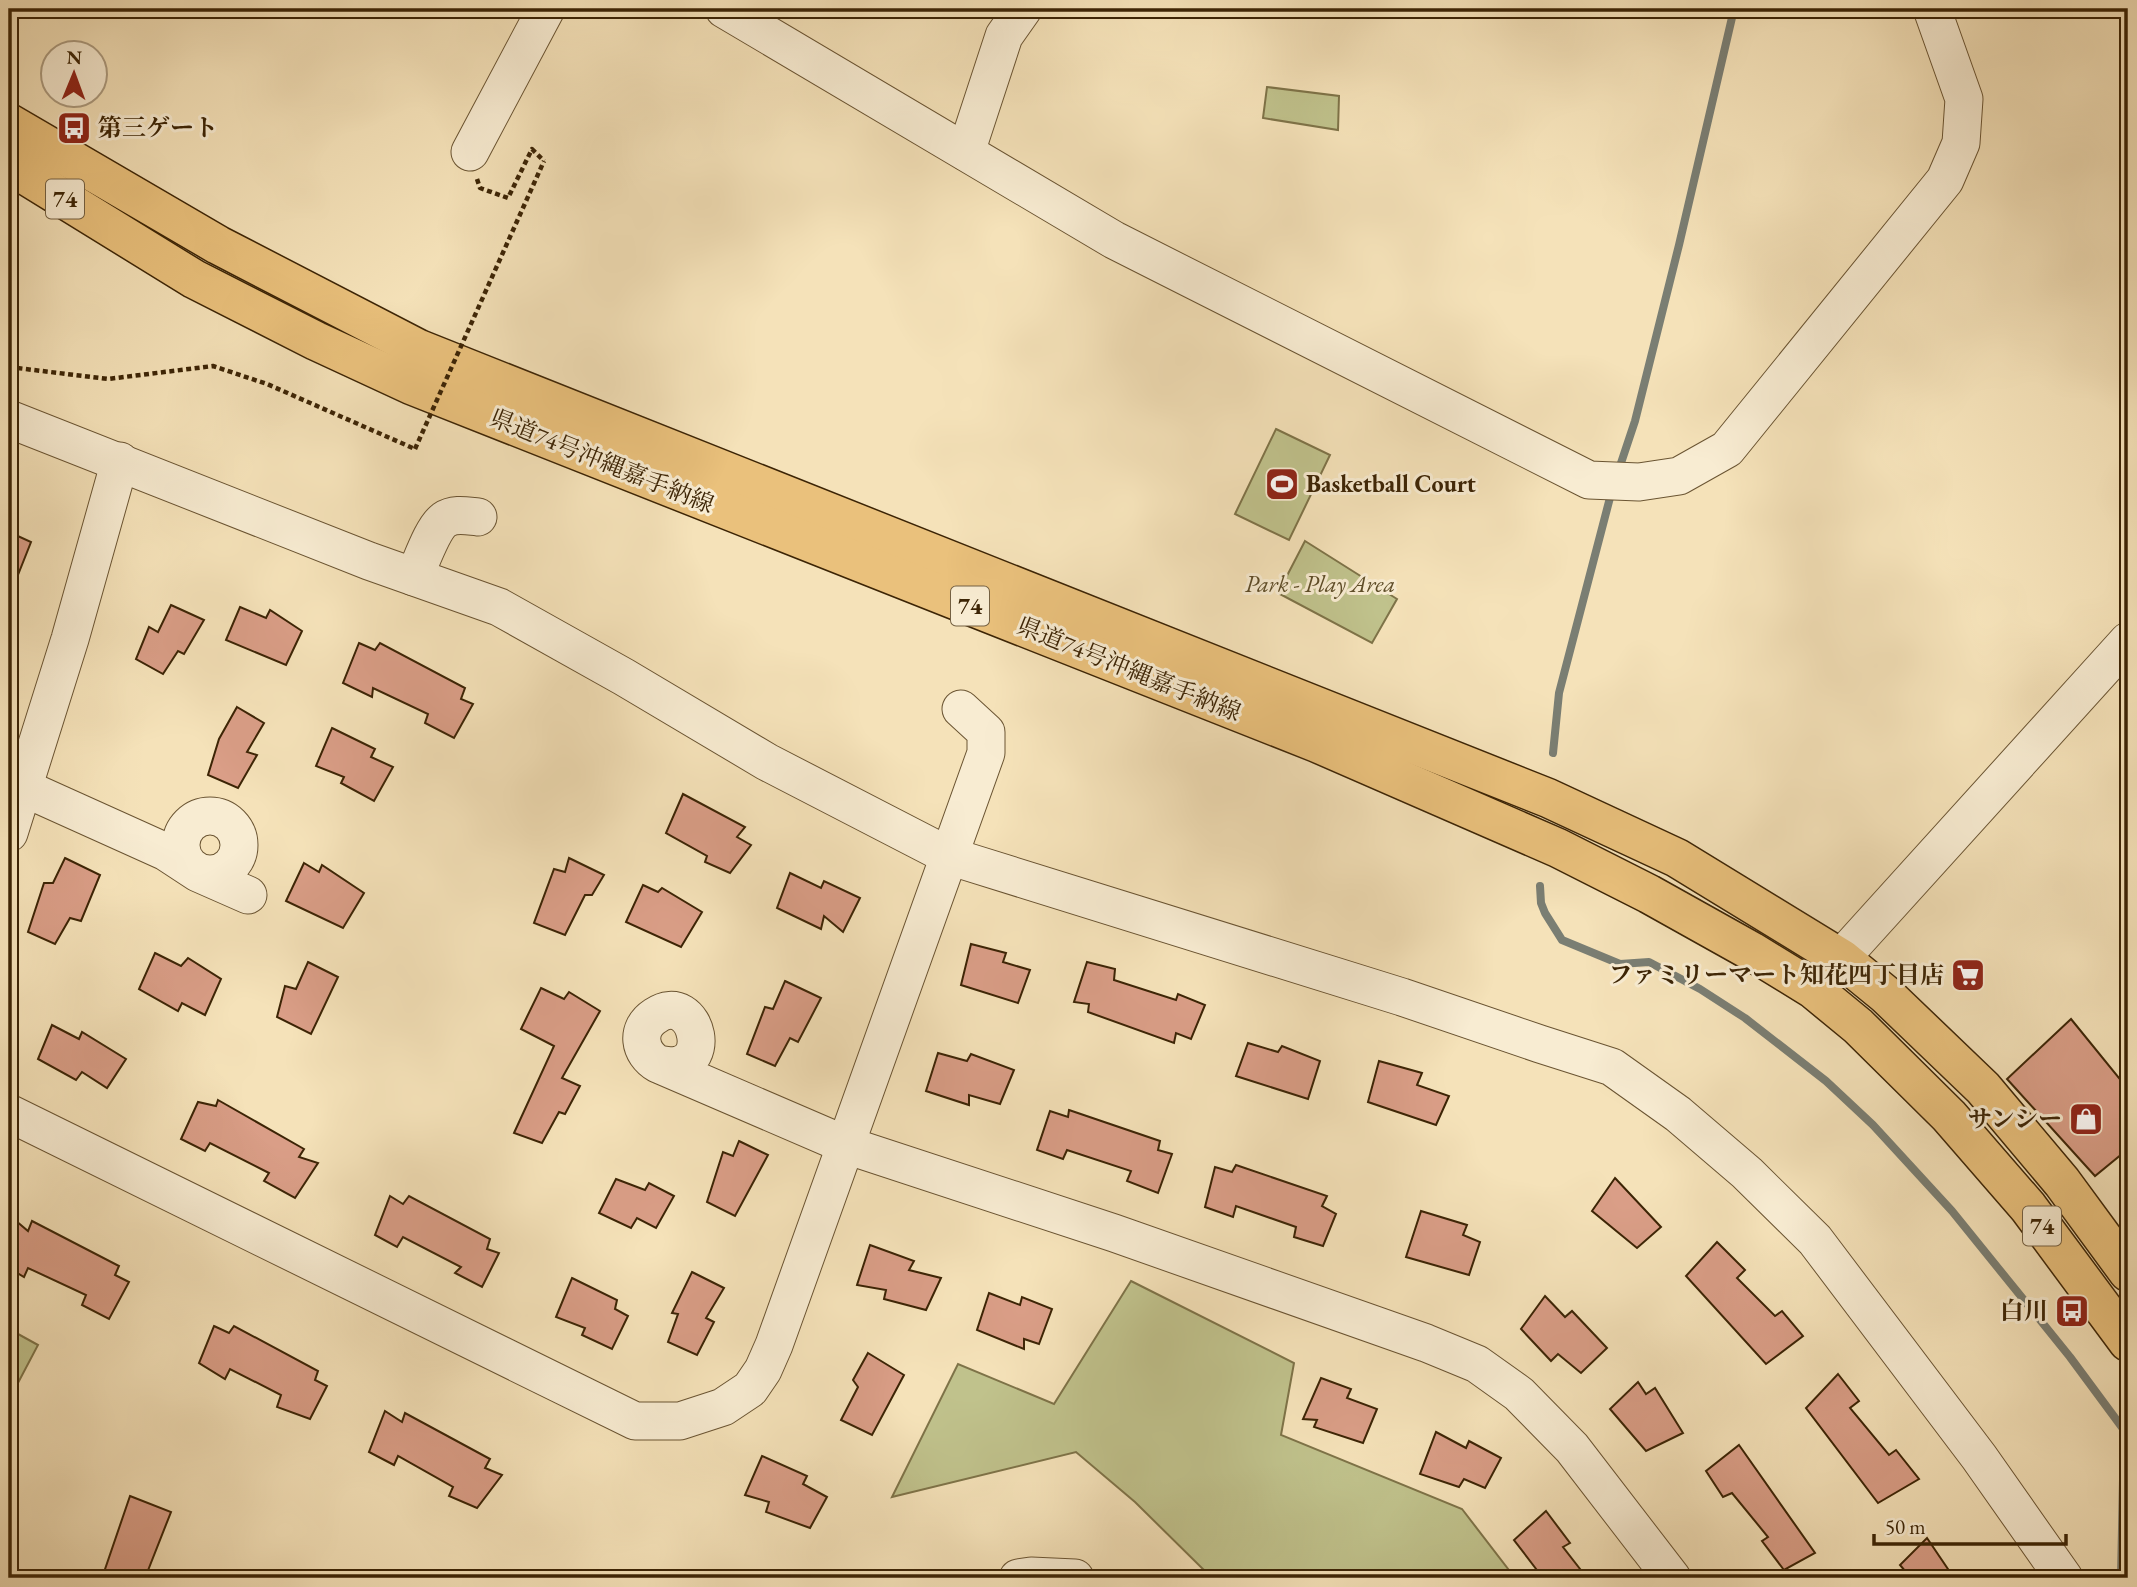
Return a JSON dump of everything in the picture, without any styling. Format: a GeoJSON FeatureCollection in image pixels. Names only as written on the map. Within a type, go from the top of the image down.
{"type":"FeatureCollection","features":[{"type":"Feature","properties":{"kind":"main road","name":"県道74号沖縄嘉手納線"},"geometry":{"type":"LineString","coordinates":[[9,123],[218,246],[419,349],[1548,798],[1677,858],[1842,959],[1886,995],[1983,1088],[2062,1182],[2128,1272]]}},
{"type":"Feature","properties":{"kind":"main road","name":"県道74号沖縄嘉手納線"},"geometry":{"type":"LineString","coordinates":[[9,165],[194,279],[316,341],[411,385],[1317,743],[1558,848],[1751,951],[1813,989],[1875,1040],[1958,1126],[2028,1207],[2128,1342]]}},
{"type":"Feature","properties":{"kind":"street"},"geometry":{"type":"LineString","coordinates":[[470,152],[546,9]]}},
{"type":"Feature","properties":{"kind":"street"},"geometry":{"type":"LineString","coordinates":[[724,9],[1114,240],[1589,480],[1639,482],[1679,476],[1727,449],[1945,180],[1961,144],[1964,99],[1932,9]]}},
{"type":"Feature","properties":{"kind":"street"},"geometry":{"type":"LineString","coordinates":[[966,152],[1004,36],[1023,9]]}},
{"type":"Feature","properties":{"kind":"street"},"geometry":{"type":"LineString","coordinates":[[9,419],[414,577],[499,607],[767,762],[949,856],[1402,996],[1540,1045],[1612,1067],[1678,1114],[1747,1173],[1815,1240],[1979,1457],[2064,1578]]}},
{"type":"Feature","properties":{"kind":"street"},"geometry":{"type":"LineString","coordinates":[[9,833],[70,639],[120,461]]}},
{"type":"Feature","properties":{"kind":"street"},"geometry":{"type":"LineString","coordinates":[[414,577],[444,520],[461,515],[478,517]]}},
{"type":"Feature","properties":{"kind":"street"},"geometry":{"type":"LineString","coordinates":[[1813,989],[2128,641]]}},
{"type":"Feature","properties":{"kind":"street"},"geometry":{"type":"LineString","coordinates":[[9,1113],[635,1421],[680,1421],[723,1407],[751,1389],[764,1370],[986,753],[986,732],[961,709]]}},
{"type":"Feature","properties":{"kind":"street"},"geometry":{"type":"LineString","coordinates":[[24,788],[166,852],[198,873],[248,895]]}},
{"type":"Feature","properties":{"kind":"street"},"geometry":{"type":"LineString","coordinates":[[658,1065],[846,1145],[1114,1233],[1426,1343],[1477,1364],[1519,1394],[1572,1447],[1672,1578]]}},
{"type":"Feature","properties":{"kind":"street"},"geometry":{"type":"LineString","coordinates":[[1018,1578],[1075,1578]]}},
{"type":"Feature","properties":{"kind":"path"},"geometry":{"type":"LineString","coordinates":[[9,367],[108,379],[213,366],[267,384],[415,449],[544,161],[532,149],[509,198],[480,188],[470,152]]}},
{"type":"Feature","properties":{"kind":"green space"},"geometry":{"type":"Polygon","coordinates":[[[1267,87],[1339,96],[1338,130],[1263,118],[1267,87]]]}},
{"type":"Feature","properties":{"kind":"green space","name":"Basketball Court"},"geometry":{"type":"Polygon","coordinates":[[[1276,429],[1330,455],[1289,540],[1235,514],[1276,429]]]}},
{"type":"Feature","properties":{"kind":"green space","name":"Park - Play Area"},"geometry":{"type":"Polygon","coordinates":[[[1305,541],[1397,599],[1372,643],[1278,593],[1305,541]]]}},
{"type":"Feature","properties":{"kind":"green space"},"geometry":{"type":"Polygon","coordinates":[[[1131,1281],[1294,1363],[1281,1435],[1462,1509],[1515,1578],[1212,1578],[1135,1502],[1076,1452],[892,1497],[958,1364],[1054,1404],[1131,1281]]]}},
{"type":"Feature","properties":{"kind":"green space"},"geometry":{"type":"Polygon","coordinates":[[[9,1329],[38,1345],[9,1400],[9,1329]]]}},
{"type":"Feature","properties":{"kind":"building"},"geometry":{"type":"Polygon","coordinates":[[[9,532],[31,542],[10,595],[9,595],[9,532]]]}},
{"type":"Feature","properties":{"kind":"building"},"geometry":{"type":"Polygon","coordinates":[[[171,605],[204,620],[184,654],[178,651],[163,674],[136,659],[149,627],[158,632],[171,605]]]}},
{"type":"Feature","properties":{"kind":"building"},"geometry":{"type":"Polygon","coordinates":[[[240,607],[266,618],[270,610],[302,631],[286,665],[226,640],[240,607]]]}},
{"type":"Feature","properties":{"kind":"building"},"geometry":{"type":"Polygon","coordinates":[[[359,643],[375,650],[380,643],[465,688],[461,699],[473,704],[454,738],[425,723],[428,714],[373,688],[372,697],[343,683],[359,643]]]}},
{"type":"Feature","properties":{"kind":"building"},"geometry":{"type":"Polygon","coordinates":[[[237,707],[264,723],[247,752],[257,755],[238,788],[208,775],[219,739],[237,707]]]}},
{"type":"Feature","properties":{"kind":"building"},"geometry":{"type":"Polygon","coordinates":[[[332,728],[375,749],[371,757],[393,767],[374,801],[341,783],[344,777],[316,766],[332,728]]]}},
{"type":"Feature","properties":{"kind":"building"},"geometry":{"type":"Polygon","coordinates":[[[683,794],[745,827],[737,837],[751,845],[730,873],[705,862],[707,856],[666,833],[683,794]]]}},
{"type":"Feature","properties":{"kind":"building"},"geometry":{"type":"Polygon","coordinates":[[[65,858],[100,875],[81,921],[70,918],[55,944],[28,932],[44,883],[53,883],[65,858]]]}},
{"type":"Feature","properties":{"kind":"building"},"geometry":{"type":"Polygon","coordinates":[[[569,858],[604,875],[592,895],[585,895],[565,935],[534,923],[554,869],[565,872],[569,858]]]}},
{"type":"Feature","properties":{"kind":"building"},"geometry":{"type":"Polygon","coordinates":[[[304,863],[319,872],[322,865],[364,893],[343,928],[286,901],[304,863]]]}},
{"type":"Feature","properties":{"kind":"building"},"geometry":{"type":"Polygon","coordinates":[[[790,873],[821,888],[824,881],[860,898],[843,932],[824,916],[821,929],[777,908],[790,873]]]}},
{"type":"Feature","properties":{"kind":"building"},"geometry":{"type":"Polygon","coordinates":[[[643,885],[658,892],[662,888],[702,912],[681,947],[626,922],[643,885]]]}},
{"type":"Feature","properties":{"kind":"building"},"geometry":{"type":"Polygon","coordinates":[[[971,944],[1006,953],[1003,962],[1030,970],[1018,1003],[961,985],[971,944]]]}},
{"type":"Feature","properties":{"kind":"building"},"geometry":{"type":"Polygon","coordinates":[[[155,953],[181,966],[188,958],[221,979],[205,1015],[182,1003],[178,1011],[139,989],[155,953]]]}},
{"type":"Feature","properties":{"kind":"building"},"geometry":{"type":"Polygon","coordinates":[[[308,962],[338,977],[311,1034],[277,1017],[285,986],[296,989],[308,962]]]}},
{"type":"Feature","properties":{"kind":"building"},"geometry":{"type":"Polygon","coordinates":[[[1087,962],[1115,969],[1114,980],[1176,1000],[1178,994],[1205,1005],[1191,1039],[1176,1033],[1174,1043],[1088,1012],[1089,1004],[1074,1002],[1087,962]]]}},
{"type":"Feature","properties":{"kind":"building"},"geometry":{"type":"Polygon","coordinates":[[[785,981],[821,998],[798,1042],[790,1038],[775,1066],[747,1054],[765,1007],[773,1009],[785,981]]]}},
{"type":"Feature","properties":{"kind":"building"},"geometry":{"type":"Polygon","coordinates":[[[541,988],[564,999],[569,992],[600,1011],[562,1078],[580,1086],[565,1114],[559,1112],[542,1143],[514,1133],[554,1046],[521,1029],[541,988]]]}},
{"type":"Feature","properties":{"kind":"building","name":"サンシー"},"geometry":{"type":"Polygon","coordinates":[[[2071,1019],[2128,1089],[2128,1149],[2095,1176],[2007,1079],[2071,1019]]]}},
{"type":"Feature","properties":{"kind":"building"},"geometry":{"type":"Polygon","coordinates":[[[52,1025],[79,1039],[82,1032],[126,1059],[107,1088],[82,1072],[76,1080],[38,1059],[52,1025]]]}},
{"type":"Feature","properties":{"kind":"building"},"geometry":{"type":"Polygon","coordinates":[[[1248,1043],[1278,1052],[1282,1046],[1320,1061],[1308,1099],[1236,1076],[1248,1043]]]}},
{"type":"Feature","properties":{"kind":"building"},"geometry":{"type":"Polygon","coordinates":[[[938,1053],[967,1061],[971,1054],[1014,1070],[1000,1104],[969,1095],[969,1105],[926,1091],[938,1053]]]}},
{"type":"Feature","properties":{"kind":"building"},"geometry":{"type":"Polygon","coordinates":[[[1379,1061],[1422,1073],[1417,1085],[1449,1096],[1436,1125],[1368,1102],[1379,1061]]]}},
{"type":"Feature","properties":{"kind":"building"},"geometry":{"type":"Polygon","coordinates":[[[218,1100],[304,1149],[299,1157],[318,1163],[295,1198],[264,1181],[269,1173],[210,1143],[205,1151],[181,1139],[198,1102],[216,1106],[218,1100]]]}},
{"type":"Feature","properties":{"kind":"building"},"geometry":{"type":"Polygon","coordinates":[[[1069,1110],[1160,1141],[1158,1150],[1172,1154],[1158,1193],[1127,1181],[1131,1171],[1067,1150],[1063,1159],[1037,1150],[1050,1111],[1068,1117],[1069,1110]]]}},
{"type":"Feature","properties":{"kind":"building"},"geometry":{"type":"Polygon","coordinates":[[[739,1141],[768,1155],[735,1216],[707,1202],[723,1152],[733,1156],[739,1141]]]}},
{"type":"Feature","properties":{"kind":"building"},"geometry":{"type":"Polygon","coordinates":[[[1236,1165],[1327,1196],[1322,1206],[1336,1214],[1323,1246],[1294,1237],[1296,1227],[1236,1206],[1233,1217],[1205,1207],[1215,1167],[1232,1172],[1236,1165]]]}},
{"type":"Feature","properties":{"kind":"building"},"geometry":{"type":"Polygon","coordinates":[[[1615,1178],[1661,1227],[1637,1248],[1592,1211],[1615,1178]]]}},
{"type":"Feature","properties":{"kind":"building"},"geometry":{"type":"Polygon","coordinates":[[[616,1179],[645,1190],[649,1183],[674,1196],[656,1228],[637,1218],[631,1228],[599,1213],[616,1179]]]}},
{"type":"Feature","properties":{"kind":"building"},"geometry":{"type":"Polygon","coordinates":[[[390,1196],[403,1204],[409,1196],[490,1239],[487,1249],[499,1253],[482,1287],[455,1273],[461,1267],[403,1237],[397,1247],[375,1235],[390,1196]]]}},
{"type":"Feature","properties":{"kind":"building"},"geometry":{"type":"Polygon","coordinates":[[[1421,1211],[1467,1225],[1463,1235],[1480,1242],[1469,1275],[1406,1257],[1421,1211]]]}},
{"type":"Feature","properties":{"kind":"building"},"geometry":{"type":"Polygon","coordinates":[[[9,1215],[28,1231],[32,1221],[119,1266],[115,1275],[129,1282],[109,1319],[82,1305],[86,1295],[28,1268],[24,1277],[9,1268],[9,1215]]]}},
{"type":"Feature","properties":{"kind":"building"},"geometry":{"type":"Polygon","coordinates":[[[1717,1242],[1745,1270],[1737,1278],[1775,1316],[1782,1311],[1803,1336],[1766,1364],[1686,1276],[1717,1242]]]}},
{"type":"Feature","properties":{"kind":"building"},"geometry":{"type":"Polygon","coordinates":[[[870,1245],[914,1261],[909,1270],[941,1278],[926,1310],[884,1299],[886,1290],[857,1285],[870,1245]]]}},
{"type":"Feature","properties":{"kind":"building"},"geometry":{"type":"Polygon","coordinates":[[[692,1272],[724,1288],[706,1318],[714,1322],[697,1355],[668,1342],[678,1314],[672,1313],[692,1272]]]}},
{"type":"Feature","properties":{"kind":"building"},"geometry":{"type":"Polygon","coordinates":[[[572,1278],[617,1300],[615,1309],[628,1316],[612,1349],[582,1335],[585,1328],[556,1317],[572,1278]]]}},
{"type":"Feature","properties":{"kind":"building"},"geometry":{"type":"Polygon","coordinates":[[[989,1293],[1020,1305],[1022,1297],[1052,1309],[1039,1344],[1024,1339],[1024,1349],[977,1330],[989,1293]]]}},
{"type":"Feature","properties":{"kind":"building"},"geometry":{"type":"Polygon","coordinates":[[[1545,1296],[1565,1317],[1572,1311],[1607,1348],[1581,1373],[1558,1354],[1551,1361],[1521,1329],[1545,1296]]]}},
{"type":"Feature","properties":{"kind":"building"},"geometry":{"type":"Polygon","coordinates":[[[214,1326],[229,1333],[234,1326],[318,1371],[315,1380],[327,1386],[310,1419],[277,1407],[281,1395],[230,1369],[225,1379],[199,1363],[214,1326]]]}},
{"type":"Feature","properties":{"kind":"building"},"geometry":{"type":"Polygon","coordinates":[[[868,1353],[904,1375],[872,1435],[841,1420],[858,1387],[853,1380],[868,1353]]]}},
{"type":"Feature","properties":{"kind":"building"},"geometry":{"type":"Polygon","coordinates":[[[1838,1374],[1859,1401],[1850,1408],[1889,1455],[1896,1450],[1919,1479],[1878,1503],[1806,1408],[1838,1374]]]}},
{"type":"Feature","properties":{"kind":"building"},"geometry":{"type":"Polygon","coordinates":[[[1321,1378],[1351,1389],[1347,1398],[1377,1409],[1363,1443],[1314,1427],[1317,1420],[1303,1419],[1321,1378]]]}},
{"type":"Feature","properties":{"kind":"building"},"geometry":{"type":"Polygon","coordinates":[[[1638,1382],[1646,1394],[1655,1388],[1683,1433],[1646,1451],[1610,1409],[1638,1382]]]}},
{"type":"Feature","properties":{"kind":"building"},"geometry":{"type":"Polygon","coordinates":[[[385,1411],[402,1422],[405,1413],[490,1459],[485,1468],[502,1475],[477,1508],[449,1496],[453,1487],[398,1456],[394,1465],[369,1452],[385,1411]]]}},
{"type":"Feature","properties":{"kind":"building"},"geometry":{"type":"Polygon","coordinates":[[[1436,1432],[1466,1448],[1469,1441],[1501,1458],[1485,1488],[1464,1479],[1459,1487],[1420,1474],[1436,1432]]]}},
{"type":"Feature","properties":{"kind":"building"},"geometry":{"type":"Polygon","coordinates":[[[1739,1445],[1815,1553],[1784,1570],[1762,1541],[1768,1537],[1732,1493],[1723,1497],[1706,1471],[1739,1445]]]}},
{"type":"Feature","properties":{"kind":"building"},"geometry":{"type":"Polygon","coordinates":[[[762,1456],[807,1476],[803,1484],[827,1497],[810,1528],[766,1512],[769,1502],[745,1495],[762,1456]]]}},
{"type":"Feature","properties":{"kind":"building"},"geometry":{"type":"Polygon","coordinates":[[[130,1496],[171,1512],[145,1578],[102,1578],[130,1496]]]}},
{"type":"Feature","properties":{"kind":"building"},"geometry":{"type":"Polygon","coordinates":[[[1546,1511],[1570,1543],[1563,1547],[1587,1578],[1543,1578],[1514,1540],[1546,1511]]]}},
{"type":"Feature","properties":{"kind":"building"},"geometry":{"type":"Polygon","coordinates":[[[1927,1538],[1954,1578],[1911,1578],[1900,1565],[1927,1538]]]}},
{"type":"Feature","properties":{"kind":"waterway"},"geometry":{"type":"LineString","coordinates":[[1618,472],[1635,421],[1734,9]]}},
{"type":"Feature","properties":{"kind":"waterway"},"geometry":{"type":"LineString","coordinates":[[1553,753],[1559,693],[1612,490]]}},
{"type":"Feature","properties":{"kind":"waterway"},"geometry":{"type":"LineString","coordinates":[[1540,886],[1541,903],[1545,913],[1562,940],[1620,964],[1649,962],[1700,989],[1745,1018],[1826,1081],[1873,1125],[1952,1211],[2070,1357],[2124,1430],[2121,1578]]}},
{"type":"Feature","properties":{"kind":"place","name":"第三ゲート"},"geometry":{"type":"Point","coordinates":[74,128]}},
{"type":"Feature","properties":{"kind":"place","name":"Basketball Court"},"geometry":{"type":"Point","coordinates":[1282,484]}},
{"type":"Feature","properties":{"kind":"place","name":"ファミリーマート知花四丁目店"},"geometry":{"type":"Point","coordinates":[1968,975]}},
{"type":"Feature","properties":{"kind":"place","name":"サンシー"},"geometry":{"type":"Point","coordinates":[2086,1119]}},
{"type":"Feature","properties":{"kind":"place","name":"白川"},"geometry":{"type":"Point","coordinates":[2072,1311]}}]}
